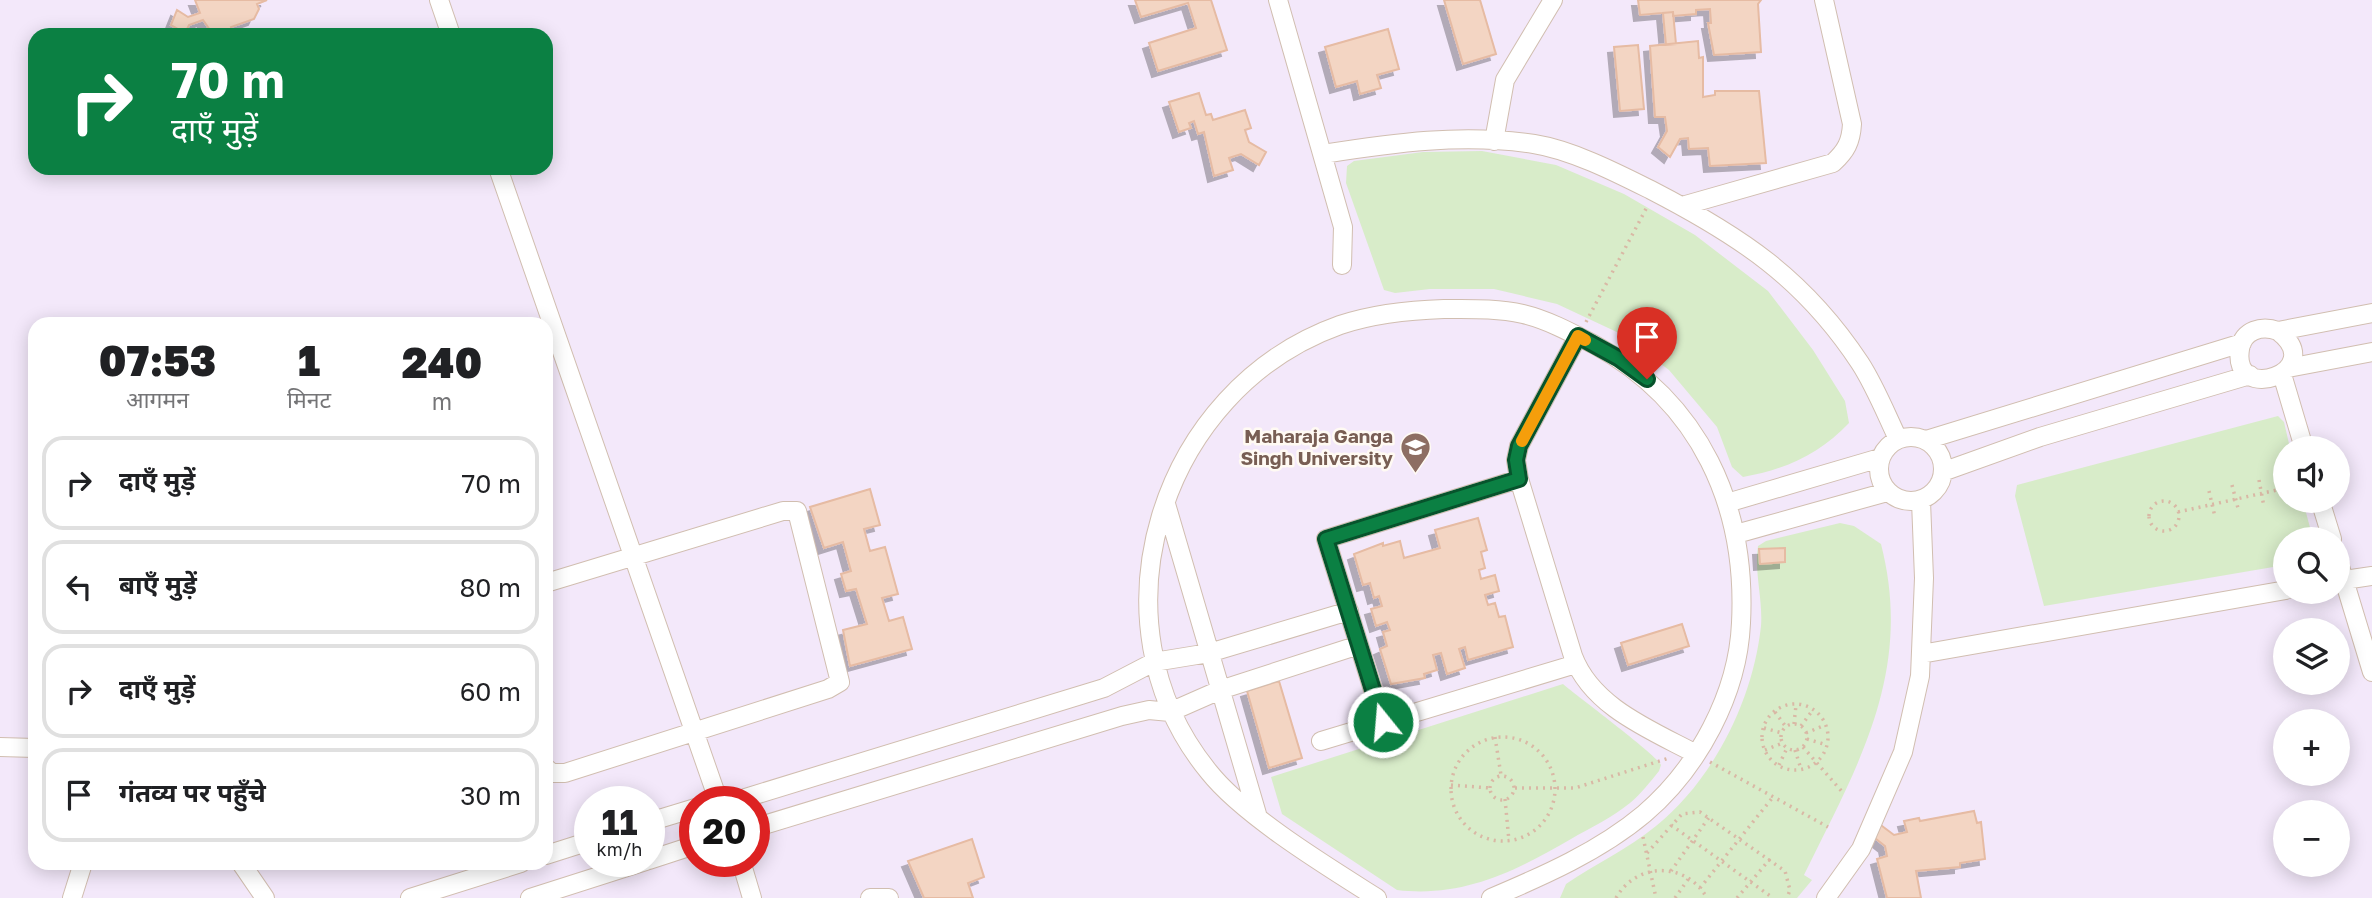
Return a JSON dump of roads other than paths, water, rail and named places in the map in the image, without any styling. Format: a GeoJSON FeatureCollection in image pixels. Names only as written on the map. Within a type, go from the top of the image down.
{"type":"FeatureCollection","features":[{"type":"Feature","properties":{"kind":"lane"},"geometry":{"type":"LineString","coordinates":[[439,0],[449,28]]}},
{"type":"Feature","properties":{"kind":"lane"},"geometry":{"type":"LineString","coordinates":[[1278,0],[1343,227],[1342,265]]}},
{"type":"Feature","properties":{"kind":"lane"},"geometry":{"type":"LineString","coordinates":[[1494,141],[1505,80],[1553,0]]}},
{"type":"Feature","properties":{"kind":"lane"},"geometry":{"type":"LineString","coordinates":[[1682,206],[1833,163],[1844,153],[1851,140],[1852,124],[1824,0]]}},
{"type":"Feature","properties":{"kind":"lane"},"geometry":{"type":"LineString","coordinates":[[1323,154],[1399,142],[1494,141],[1535,144],[1611,170],[1717,224],[1769,260],[1816,304],[1861,365],[1898,439]]}},
{"type":"Feature","properties":{"kind":"lane"},"geometry":{"type":"LineString","coordinates":[[500,175],[550,317]]}},
{"type":"Feature","properties":{"kind":"lane"},"geometry":{"type":"LineString","coordinates":[[1377,898],[1256,814],[1210,775],[1170,712],[1149,641],[1147,583],[1166,504],[1192,443],[1231,393],[1305,342],[1337,326],[1395,313],[1474,309],[1526,315],[1578,336],[1618,358],[1647,379],[1674,406],[1697,438],[1727,503],[1736,534],[1743,590],[1741,634],[1732,678],[1719,712],[1670,788],[1639,817],[1541,877],[1491,898]]}},
{"type":"Feature","properties":{"kind":"lane"},"geometry":{"type":"LineString","coordinates":[[2278,331],[2372,313]]}},
{"type":"Feature","properties":{"kind":"lane"},"geometry":{"type":"LineString","coordinates":[[553,326],[694,730],[709,786]]}},
{"type":"Feature","properties":{"kind":"lane"},"geometry":{"type":"LineString","coordinates":[[1926,440],[2242,343],[2254,330],[2270,328],[2278,331],[2290,344],[2292,352],[2285,371],[2301,436]]}},
{"type":"Feature","properties":{"kind":"lane"},"geometry":{"type":"LineString","coordinates":[[1578,336],[1519,446],[1516,460],[1519,479],[1576,664],[1584,682],[1602,698],[1693,752]]}},
{"type":"Feature","properties":{"kind":"lane"},"geometry":{"type":"LineString","coordinates":[[2242,343],[2240,361],[2250,375]]}},
{"type":"Feature","properties":{"kind":"lane"},"geometry":{"type":"LineString","coordinates":[[1945,471],[2039,437],[2250,375],[2266,380],[2285,371],[2372,352]]}},
{"type":"Feature","properties":{"kind":"lane"},"geometry":{"type":"LineString","coordinates":[[1913,436],[1926,440],[1936,448],[1945,471],[1938,488],[1922,501],[1901,501],[1887,492],[1880,479],[1880,458],[1887,447],[1898,439],[1913,436]]}},
{"type":"Feature","properties":{"kind":"lane"},"geometry":{"type":"LineString","coordinates":[[1727,503],[1880,458]]}},
{"type":"Feature","properties":{"kind":"lane"},"geometry":{"type":"LineString","coordinates":[[1383,722],[1326,539],[1519,479]]}},
{"type":"Feature","properties":{"kind":"lane"},"geometry":{"type":"LineString","coordinates":[[1736,534],[1887,492]]}},
{"type":"Feature","properties":{"kind":"lane"},"geometry":{"type":"LineString","coordinates":[[1826,898],[1861,849],[1903,752],[1920,676],[1924,578],[1922,501]]}},
{"type":"Feature","properties":{"kind":"lane"},"geometry":{"type":"LineString","coordinates":[[1166,504],[1256,814]]}},
{"type":"Feature","properties":{"kind":"lane"},"geometry":{"type":"LineString","coordinates":[[553,581],[783,512],[797,511],[840,682],[828,690],[694,730],[565,773],[553,773]]}},
{"type":"Feature","properties":{"kind":"lane"},"geometry":{"type":"LineString","coordinates":[[2350,580],[2372,576]]}},
{"type":"Feature","properties":{"kind":"lane"},"geometry":{"type":"LineString","coordinates":[[1921,654],[2273,592]]}},
{"type":"Feature","properties":{"kind":"lane"},"geometry":{"type":"LineString","coordinates":[[2349,604],[2372,672]]}},
{"type":"Feature","properties":{"kind":"lane"},"geometry":{"type":"LineString","coordinates":[[770,792],[1104,688],[1154,662],[1209,653],[1349,611]]}},
{"type":"Feature","properties":{"kind":"lane"},"geometry":{"type":"LineString","coordinates":[[770,823],[1122,716],[1149,710],[1170,712],[1220,690],[1359,645]]}},
{"type":"Feature","properties":{"kind":"lane"},"geometry":{"type":"LineString","coordinates":[[1321,741],[1576,664]]}},
{"type":"Feature","properties":{"kind":"lane"},"geometry":{"type":"LineString","coordinates":[[0,747],[28,748]]}},
{"type":"Feature","properties":{"kind":"lane"},"geometry":{"type":"LineString","coordinates":[[553,853],[574,846]]}},
{"type":"Feature","properties":{"kind":"lane"},"geometry":{"type":"LineString","coordinates":[[72,898],[81,870]]}},
{"type":"Feature","properties":{"kind":"lane"},"geometry":{"type":"LineString","coordinates":[[246,870],[264,898]]}},
{"type":"Feature","properties":{"kind":"lane"},"geometry":{"type":"LineString","coordinates":[[410,898],[499,870]]}},
{"type":"Feature","properties":{"kind":"lane"},"geometry":{"type":"LineString","coordinates":[[530,898],[595,877]]}},
{"type":"Feature","properties":{"kind":"lane"},"geometry":{"type":"LineString","coordinates":[[746,877],[752,898]]}},
{"type":"Feature","properties":{"kind":"lane"},"geometry":{"type":"LineString","coordinates":[[870,898],[890,898]]}},
{"type":"Feature","properties":{"kind":"place","name":"Maharaja Ganga Singh University"},"geometry":{"type":"Point","coordinates":[1416,474]}}]}
